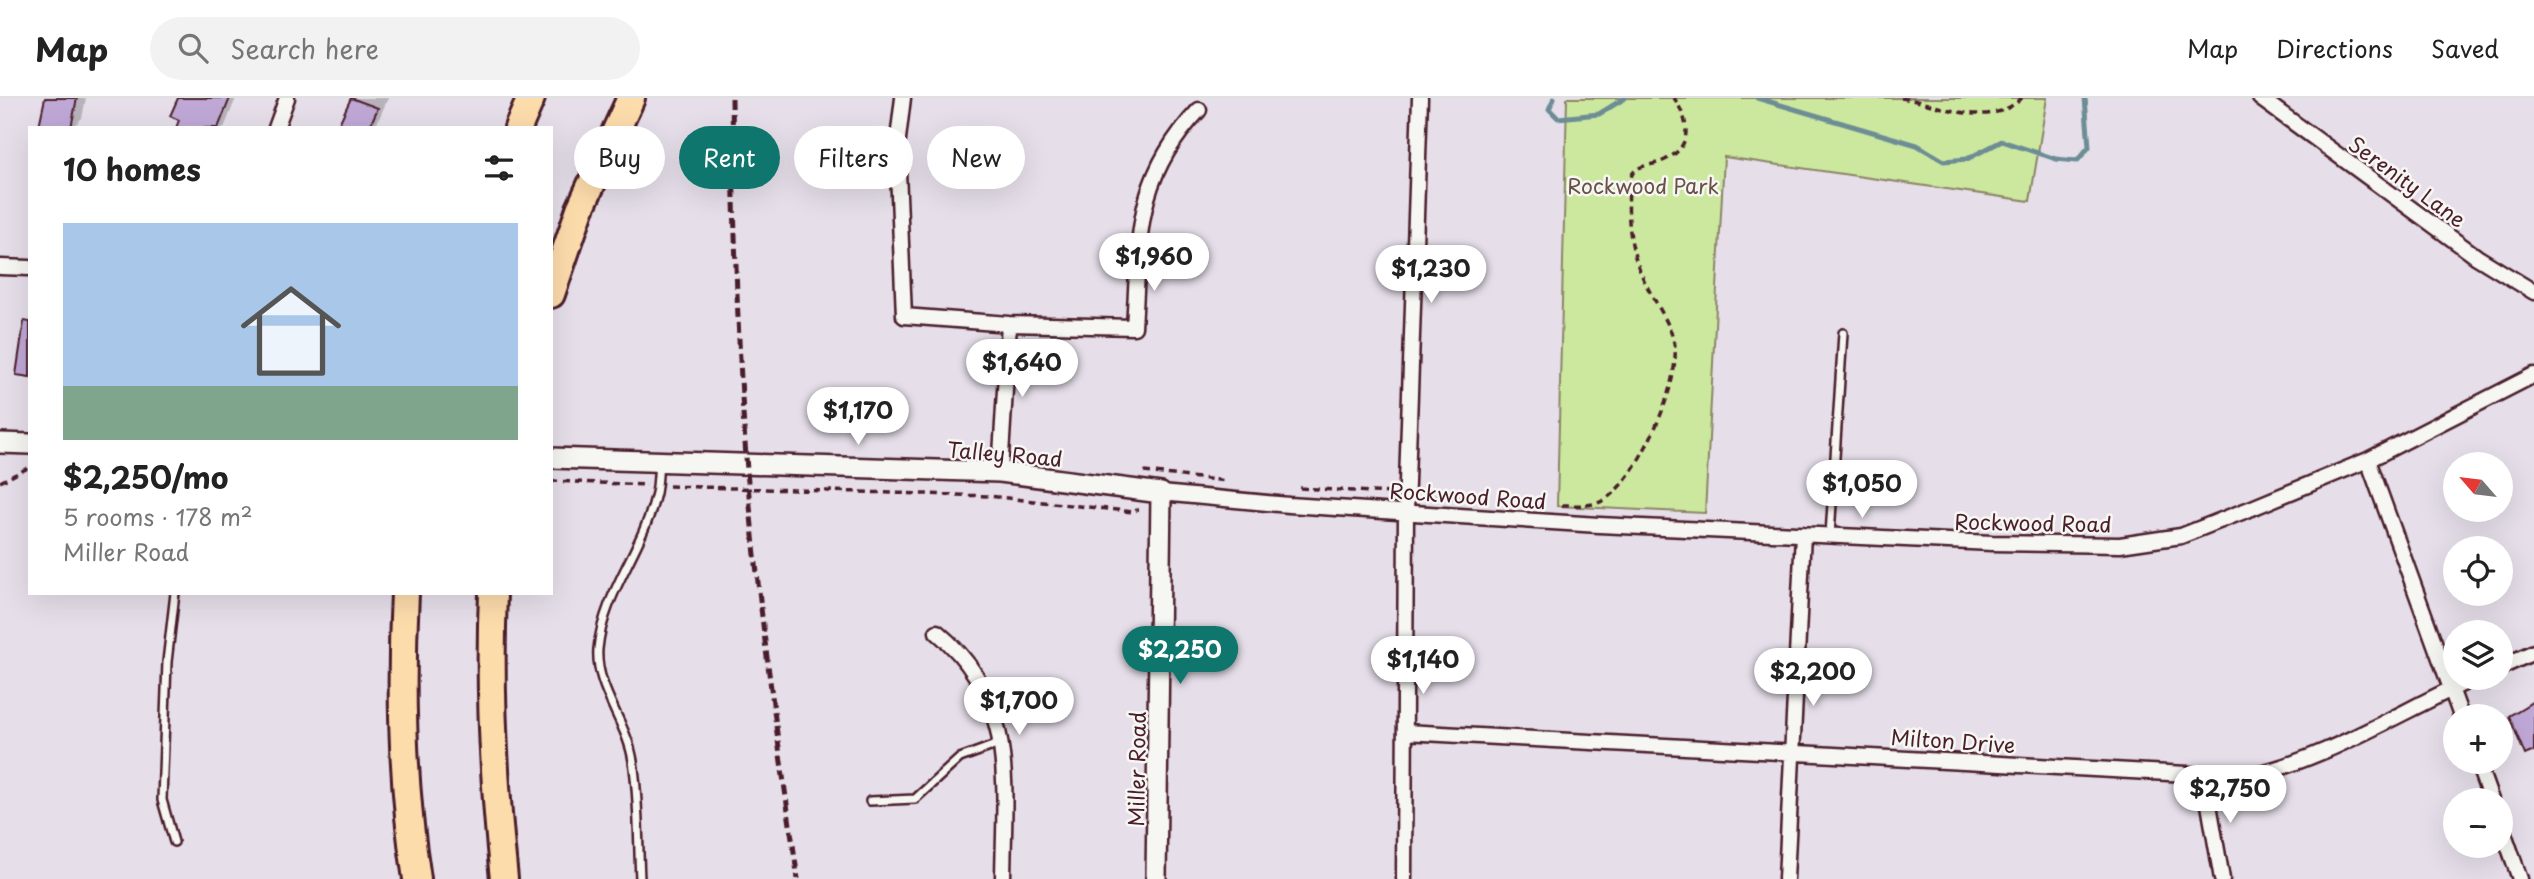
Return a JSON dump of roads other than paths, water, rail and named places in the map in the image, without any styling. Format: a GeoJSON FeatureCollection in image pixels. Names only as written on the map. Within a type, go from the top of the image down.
{"type":"FeatureCollection","features":[{"type":"Feature","properties":{"kind":"highway"},"geometry":{"type":"LineString","coordinates":[[519,126],[531,98]]}},
{"type":"Feature","properties":{"kind":"highway"},"geometry":{"type":"LineString","coordinates":[[553,287],[580,209],[631,98]]}},
{"type":"Feature","properties":{"kind":"highway"},"geometry":{"type":"LineString","coordinates":[[404,595],[400,688],[410,830],[417,879]]}},
{"type":"Feature","properties":{"kind":"highway"},"geometry":{"type":"LineString","coordinates":[[493,595],[491,700],[495,793],[505,879]]}},
{"type":"Feature","properties":{"kind":"street"},"geometry":{"type":"LineString","coordinates":[[277,126],[287,98]]}},
{"type":"Feature","properties":{"kind":"street"},"geometry":{"type":"LineString","coordinates":[[903,98],[897,147],[904,316],[1009,324],[1134,327],[1142,218],[1147,190],[1168,147],[1199,110]]}},
{"type":"Feature","properties":{"kind":"street"},"geometry":{"type":"LineString","coordinates":[[1404,879],[1406,512],[1420,98]]}},
{"type":"Feature","properties":{"kind":"street","name":"Serenity Lane"},"geometry":{"type":"LineString","coordinates":[[2260,98],[2477,257],[2534,292]]}},
{"type":"Feature","properties":{"kind":"street"},"geometry":{"type":"LineString","coordinates":[[0,267],[28,268]]}},
{"type":"Feature","properties":{"kind":"street"},"geometry":{"type":"LineString","coordinates":[[1000,472],[1009,324]]}},
{"type":"Feature","properties":{"kind":"street","name":"Rockwood Road"},"geometry":{"type":"LineString","coordinates":[[1161,493],[1406,512],[1829,536],[2094,546],[2181,536],[2368,460],[2534,375]]}},
{"type":"Feature","properties":{"kind":"street"},"geometry":{"type":"LineString","coordinates":[[0,443],[28,444]]}},
{"type":"Feature","properties":{"kind":"street","name":"Talley Road"},"geometry":{"type":"LineString","coordinates":[[553,458],[1000,472],[1161,493]]}},
{"type":"Feature","properties":{"kind":"street"},"geometry":{"type":"LineString","coordinates":[[2368,460],[2443,666]]}},
{"type":"Feature","properties":{"kind":"street","name":"Miller Road"},"geometry":{"type":"LineString","coordinates":[[1156,879],[1161,493]]}},
{"type":"Feature","properties":{"kind":"street"},"geometry":{"type":"LineString","coordinates":[[1786,879],[1803,534]]}},
{"type":"Feature","properties":{"kind":"street"},"geometry":{"type":"LineString","coordinates":[[937,632],[962,655],[984,685],[992,704],[1002,743],[1003,879]]}},
{"type":"Feature","properties":{"kind":"street"},"geometry":{"type":"LineString","coordinates":[[2513,662],[2534,652]]}},
{"type":"Feature","properties":{"kind":"street","name":"Milton Drive"},"geometry":{"type":"LineString","coordinates":[[1405,732],[2244,777],[2271,772],[2447,690]]}},
{"type":"Feature","properties":{"kind":"street"},"geometry":{"type":"LineString","coordinates":[[2204,776],[2222,879]]}},
{"type":"Feature","properties":{"kind":"street"},"geometry":{"type":"LineString","coordinates":[[2513,858],[2520,879]]}},
{"type":"Feature","properties":{"kind":"lane"},"geometry":{"type":"LineString","coordinates":[[1829,536],[1843,333]]}},
{"type":"Feature","properties":{"kind":"lane"},"geometry":{"type":"LineString","coordinates":[[640,879],[633,761],[626,732],[598,667],[598,648],[607,607],[650,514],[656,494],[659,461]]}},
{"type":"Feature","properties":{"kind":"lane"},"geometry":{"type":"LineString","coordinates":[[174,842],[162,800],[167,662],[175,595]]}},
{"type":"Feature","properties":{"kind":"lane"},"geometry":{"type":"LineString","coordinates":[[870,801],[915,799],[960,758],[1002,743]]}},
{"type":"Feature","properties":{"kind":"waterway"},"geometry":{"type":"LineString","coordinates":[[1554,98],[1549,109],[1558,118],[1599,114],[1625,98]]}},
{"type":"Feature","properties":{"kind":"waterway"},"geometry":{"type":"LineString","coordinates":[[1757,98],[1917,145],[1944,161],[1967,159],[2002,141],[2056,159],[2077,161],[2089,147],[2085,98]]}},
{"type":"Feature","properties":{"kind":"railway"},"geometry":{"type":"LineString","coordinates":[[732,98],[737,296],[749,495],[771,687],[798,879]]}},
{"type":"Feature","properties":{"kind":"park label","name":"Rockwood Park"},"geometry":{"type":"Point","coordinates":[1643,185]}}]}
